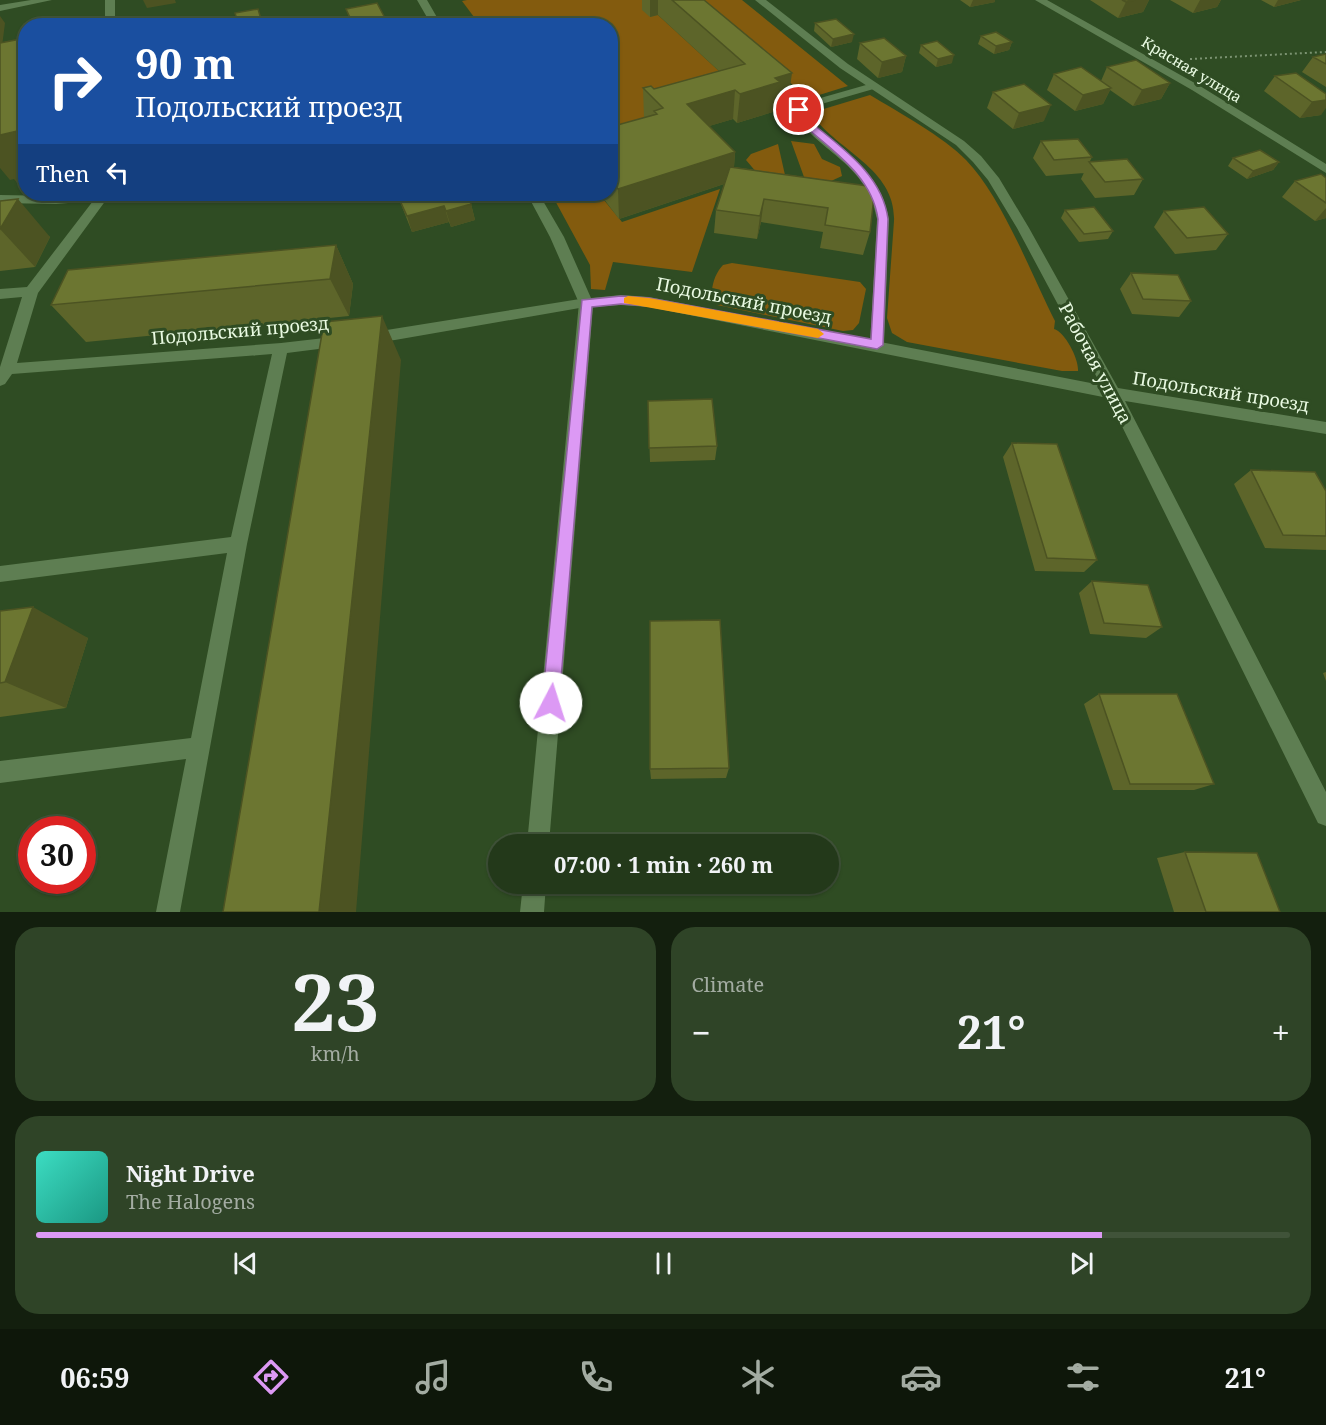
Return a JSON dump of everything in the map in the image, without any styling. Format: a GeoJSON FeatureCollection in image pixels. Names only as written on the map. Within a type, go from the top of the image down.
{"type":"FeatureCollection","features":[{"type":"Feature","properties":{"kind":"street"},"geometry":{"type":"LineString","coordinates":[[0,8],[47,0]]}},
{"type":"Feature","properties":{"kind":"street"},"geometry":{"type":"LineString","coordinates":[[110,0],[110,18]]}},
{"type":"Feature","properties":{"kind":"street"},"geometry":{"type":"LineString","coordinates":[[422,0],[432,18]]}},
{"type":"Feature","properties":{"kind":"street","name":"Рабочая улица"},"geometry":{"type":"LineString","coordinates":[[760,0],[873,86],[960,143],[989,172],[1023,228],[1113,393],[1326,815]]}},
{"type":"Feature","properties":{"kind":"street","name":"Красная улица"},"geometry":{"type":"LineString","coordinates":[[1040,0],[1150,62],[1326,169]]}},
{"type":"Feature","properties":{"kind":"street"},"geometry":{"type":"LineString","coordinates":[[873,86],[807,105],[799,110],[799,113],[865,175],[875,189],[881,205],[883,219],[877,345]]}},
{"type":"Feature","properties":{"kind":"street"},"geometry":{"type":"LineString","coordinates":[[0,199],[18,199]]}},
{"type":"Feature","properties":{"kind":"street"},"geometry":{"type":"LineString","coordinates":[[3,374],[31,292],[99,201]]}},
{"type":"Feature","properties":{"kind":"street"},"geometry":{"type":"LineString","coordinates":[[537,201],[557,237],[586,303],[539,834]]}},
{"type":"Feature","properties":{"kind":"street"},"geometry":{"type":"LineString","coordinates":[[0,294],[31,292]]}},
{"type":"Feature","properties":{"kind":"street","name":"Подольский проезд"},"geometry":{"type":"LineString","coordinates":[[3,374],[281,348],[420,332],[486,318],[621,300],[649,302],[877,345],[1113,393],[1326,428]]}},
{"type":"Feature","properties":{"kind":"street"},"geometry":{"type":"LineString","coordinates":[[168,912],[238,544],[281,348]]}},
{"type":"Feature","properties":{"kind":"street"},"geometry":{"type":"LineString","coordinates":[[0,574],[238,544]]}},
{"type":"Feature","properties":{"kind":"street"},"geometry":{"type":"LineString","coordinates":[[0,772],[201,747]]}},
{"type":"Feature","properties":{"kind":"street"},"geometry":{"type":"LineString","coordinates":[[532,912],[534,894]]}},
{"type":"Feature","properties":{"kind":"path"},"geometry":{"type":"LineString","coordinates":[[1150,62],[1326,52]]}},
{"type":"Feature","properties":{"kind":"shaded area"},"geometry":{"type":"Polygon","coordinates":[[[684,0],[658,15],[743,93],[644,118],[618,149],[618,18],[475,18],[462,1],[684,0]]]}},
{"type":"Feature","properties":{"kind":"shaded area"},"geometry":{"type":"Polygon","coordinates":[[[692,0],[742,0],[848,86],[816,96],[806,96],[692,0]]]}},
{"type":"Feature","properties":{"kind":"shaded area"},"geometry":{"type":"Polygon","coordinates":[[[870,95],[920,125],[957,151],[979,176],[1004,215],[1055,321],[1054,329],[1063,335],[1070,347],[1078,371],[1062,371],[907,342],[892,333],[887,318],[894,221],[892,203],[886,188],[876,174],[824,129],[813,116],[817,111],[870,95]]]}},
{"type":"Feature","properties":{"kind":"shaded area"},"geometry":{"type":"Polygon","coordinates":[[[791,141],[814,144],[822,159],[840,167],[842,176],[831,181],[804,177],[791,141]]]}},
{"type":"Feature","properties":{"kind":"shaded area"},"geometry":{"type":"Polygon","coordinates":[[[778,144],[785,175],[757,173],[746,160],[751,154],[778,144]]]}},
{"type":"Feature","properties":{"kind":"shaded area"},"geometry":{"type":"Polygon","coordinates":[[[720,189],[692,272],[613,262],[605,290],[591,289],[590,265],[555,201],[605,201],[622,222],[720,189]]]}},
{"type":"Feature","properties":{"kind":"shaded area"},"geometry":{"type":"Polygon","coordinates":[[[732,263],[860,282],[866,289],[859,323],[853,330],[843,331],[717,305],[712,296],[715,279],[723,265],[732,263]]]}},
{"type":"Feature","properties":{"kind":"building"},"geometry":{"type":"Polygon","coordinates":[[[672,0],[704,0],[792,73],[775,78],[780,82],[740,94],[735,90],[687,104],[735,152],[618,189],[618,125],[657,114],[654,111],[663,108],[643,88],[651,86],[654,89],[745,64],[672,0]]]}},
{"type":"Feature","properties":{"kind":"building"},"geometry":{"type":"Polygon","coordinates":[[[377,3],[385,18],[350,18],[346,9],[377,3]]]}},
{"type":"Feature","properties":{"kind":"building"},"geometry":{"type":"Polygon","coordinates":[[[258,9],[261,18],[237,18],[235,13],[258,9]]]}},
{"type":"Feature","properties":{"kind":"building"},"geometry":{"type":"Polygon","coordinates":[[[836,19],[854,34],[833,39],[815,23],[836,19]]]}},
{"type":"Feature","properties":{"kind":"building"},"geometry":{"type":"Polygon","coordinates":[[[996,32],[1012,42],[996,46],[981,36],[996,32]]]}},
{"type":"Feature","properties":{"kind":"building"},"geometry":{"type":"Polygon","coordinates":[[[884,38],[906,56],[882,62],[860,43],[884,38]]]}},
{"type":"Feature","properties":{"kind":"building"},"geometry":{"type":"Polygon","coordinates":[[[18,40],[18,131],[0,135],[0,43],[18,40]]]}},
{"type":"Feature","properties":{"kind":"building"},"geometry":{"type":"Polygon","coordinates":[[[937,41],[954,55],[938,59],[921,45],[937,41]]]}},
{"type":"Feature","properties":{"kind":"building"},"geometry":{"type":"Polygon","coordinates":[[[1326,54],[1326,64],[1313,57],[1326,54]]]}},
{"type":"Feature","properties":{"kind":"building"},"geometry":{"type":"Polygon","coordinates":[[[1136,60],[1170,83],[1142,90],[1107,67],[1136,60]]]}},
{"type":"Feature","properties":{"kind":"building"},"geometry":{"type":"Polygon","coordinates":[[[1081,67],[1111,88],[1083,95],[1054,74],[1081,67]]]}},
{"type":"Feature","properties":{"kind":"building"},"geometry":{"type":"Polygon","coordinates":[[[1296,73],[1326,94],[1326,100],[1312,102],[1275,76],[1296,73]]]}},
{"type":"Feature","properties":{"kind":"building"},"geometry":{"type":"Polygon","coordinates":[[[1024,84],[1051,105],[1019,113],[993,92],[1024,84]]]}},
{"type":"Feature","properties":{"kind":"building"},"geometry":{"type":"Polygon","coordinates":[[[1078,139],[1092,157],[1054,160],[1041,141],[1078,139]]]}},
{"type":"Feature","properties":{"kind":"building"},"geometry":{"type":"Polygon","coordinates":[[[1260,150],[1279,162],[1253,171],[1233,158],[1260,150]]]}},
{"type":"Feature","properties":{"kind":"building"},"geometry":{"type":"Polygon","coordinates":[[[1127,159],[1143,179],[1105,182],[1089,162],[1127,159]]]}},
{"type":"Feature","properties":{"kind":"building"},"geometry":{"type":"Polygon","coordinates":[[[730,167],[875,187],[870,232],[825,225],[828,208],[764,199],[760,216],[716,210],[730,167]]]}},
{"type":"Feature","properties":{"kind":"building"},"geometry":{"type":"Polygon","coordinates":[[[1321,174],[1326,178],[1326,203],[1295,181],[1321,174]]]}},
{"type":"Feature","properties":{"kind":"building"},"geometry":{"type":"Polygon","coordinates":[[[18,199],[0,229],[0,201],[18,199]]]}},
{"type":"Feature","properties":{"kind":"building"},"geometry":{"type":"Polygon","coordinates":[[[400,201],[469,201],[471,204],[446,211],[444,206],[407,216],[400,201]]]}},
{"type":"Feature","properties":{"kind":"building"},"geometry":{"type":"Polygon","coordinates":[[[1094,207],[1113,231],[1084,234],[1065,210],[1094,207]]]}},
{"type":"Feature","properties":{"kind":"building"},"geometry":{"type":"Polygon","coordinates":[[[1204,207],[1228,234],[1187,238],[1164,211],[1204,207]]]}},
{"type":"Feature","properties":{"kind":"building"},"geometry":{"type":"Polygon","coordinates":[[[336,245],[330,279],[51,305],[68,270],[336,245]]]}},
{"type":"Feature","properties":{"kind":"building"},"geometry":{"type":"Polygon","coordinates":[[[1131,273],[1178,275],[1191,301],[1143,299],[1131,273]]]}},
{"type":"Feature","properties":{"kind":"building"},"geometry":{"type":"Polygon","coordinates":[[[382,316],[319,912],[223,912],[324,322],[382,316]]]}},
{"type":"Feature","properties":{"kind":"building"},"geometry":{"type":"Polygon","coordinates":[[[712,399],[717,446],[649,448],[648,401],[712,399]]]}},
{"type":"Feature","properties":{"kind":"building"},"geometry":{"type":"Polygon","coordinates":[[[1012,443],[1057,444],[1097,560],[1047,558],[1012,443]]]}},
{"type":"Feature","properties":{"kind":"building"},"geometry":{"type":"Polygon","coordinates":[[[1251,470],[1315,472],[1326,491],[1326,536],[1283,535],[1251,470]]]}},
{"type":"Feature","properties":{"kind":"building"},"geometry":{"type":"Polygon","coordinates":[[[1092,581],[1148,585],[1162,627],[1104,623],[1092,581]]]}},
{"type":"Feature","properties":{"kind":"building"},"geometry":{"type":"Polygon","coordinates":[[[33,607],[5,682],[0,683],[0,611],[33,607]]]}},
{"type":"Feature","properties":{"kind":"building"},"geometry":{"type":"Polygon","coordinates":[[[720,620],[729,768],[650,769],[650,621],[720,620]]]}},
{"type":"Feature","properties":{"kind":"building"},"geometry":{"type":"Polygon","coordinates":[[[1099,694],[1177,694],[1214,784],[1130,784],[1099,694]]]}},
{"type":"Feature","properties":{"kind":"building"},"geometry":{"type":"Polygon","coordinates":[[[1185,852],[1257,853],[1280,912],[1206,912],[1185,852]]]}},
{"type":"Feature","properties":{"kind":"slow traffic"},"geometry":{"type":"LineString","coordinates":[[628,300],[818,334]]}},
{"type":"Feature","properties":{"kind":"route"},"geometry":{"type":"LineString","coordinates":[[551,703],[586,303],[621,300],[649,302],[877,345],[883,219],[881,205],[875,189],[865,175],[803,120],[799,110]]}}]}
